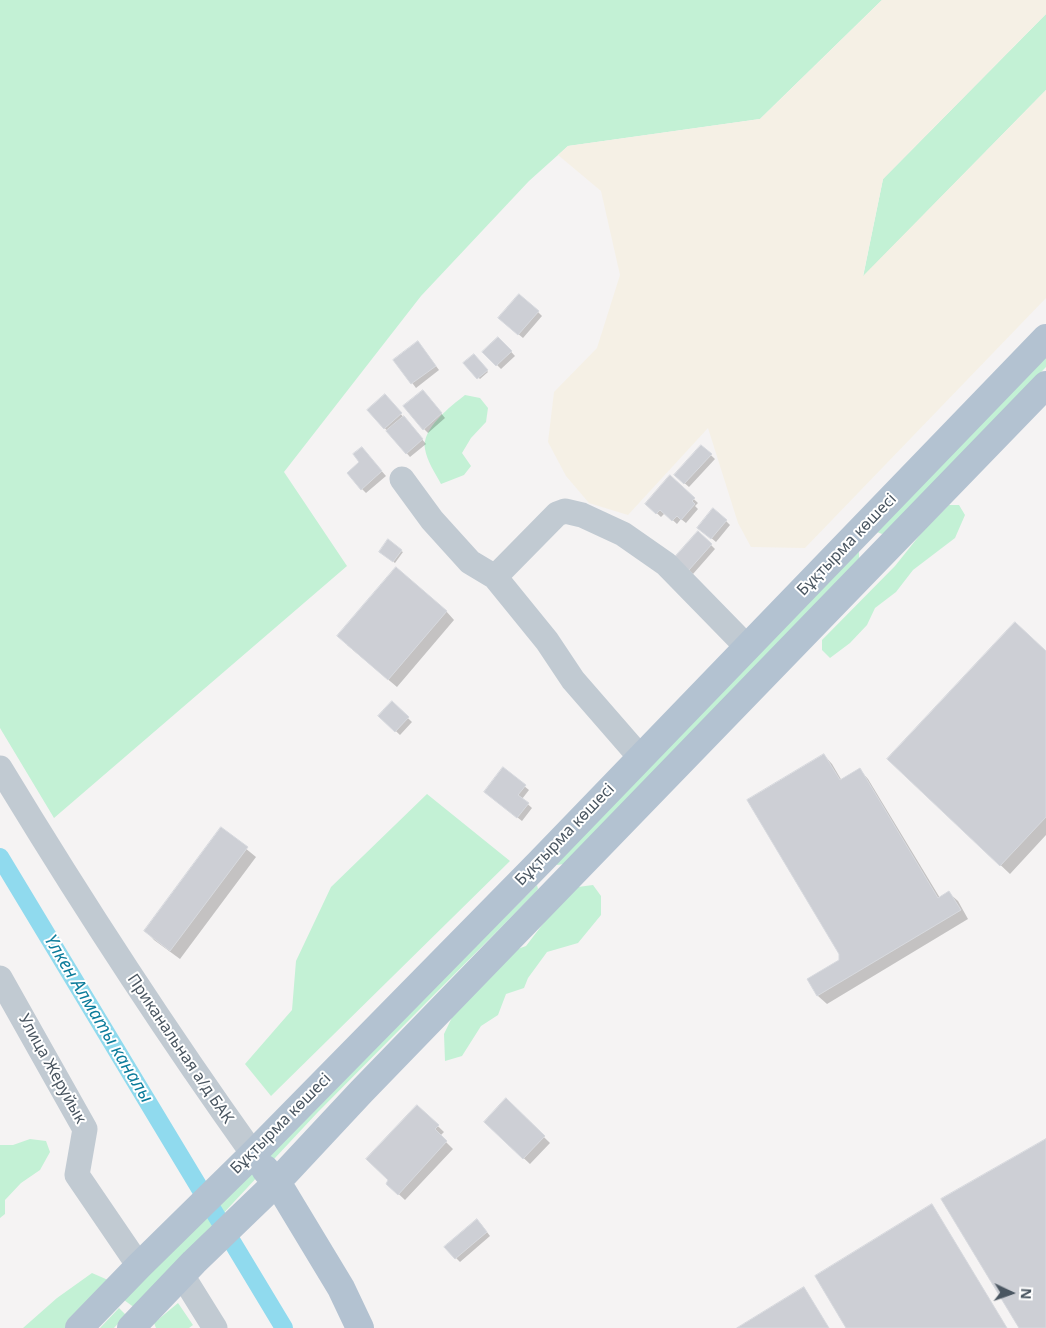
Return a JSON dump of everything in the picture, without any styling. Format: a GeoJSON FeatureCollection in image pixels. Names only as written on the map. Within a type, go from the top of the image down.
{"type":"FeatureCollection","features":[{"type":"Feature","properties":{"kind":"main road","name":"Бұқтырма көшесі"},"geometry":{"type":"LineString","coordinates":[[80,1328],[139,1266],[246,1161],[540,862],[1046,338]]}},
{"type":"Feature","properties":{"kind":"main road","name":"Бұқтырма көшесі"},"geometry":{"type":"LineString","coordinates":[[131,1328],[188,1268],[276,1183],[361,1092],[1046,384]]}},
{"type":"Feature","properties":{"kind":"main road"},"geometry":{"type":"LineString","coordinates":[[858,533],[879,557]]}},
{"type":"Feature","properties":{"kind":"main road"},"geometry":{"type":"LineString","coordinates":[[540,862],[562,884]]}},
{"type":"Feature","properties":{"kind":"main road","name":"Приканальная а/д БАК"},"geometry":{"type":"LineString","coordinates":[[246,1161],[276,1183],[341,1288],[360,1328]]}},
{"type":"Feature","properties":{"kind":"street"},"geometry":{"type":"LineString","coordinates":[[402,479],[432,520],[470,562],[495,577],[547,640],[573,680],[640,757]]}},
{"type":"Feature","properties":{"kind":"street"},"geometry":{"type":"LineString","coordinates":[[495,577],[557,514],[565,511],[582,515],[623,534],[666,564],[748,648]]}},
{"type":"Feature","properties":{"kind":"street","name":"Приканальная а/д БАК"},"geometry":{"type":"LineString","coordinates":[[0,768],[246,1161]]}},
{"type":"Feature","properties":{"kind":"street","name":"Улица Жеруйык"},"geometry":{"type":"LineString","coordinates":[[0,978],[85,1129],[77,1175],[139,1266]]}},
{"type":"Feature","properties":{"kind":"street"},"geometry":{"type":"LineString","coordinates":[[188,1268],[215,1328]]}},
{"type":"Feature","properties":{"kind":"green space"},"geometry":{"type":"Polygon","coordinates":[[[0,0],[882,0],[760,119],[568,146],[529,181],[421,296],[284,472],[347,566],[54,818],[0,728],[0,0]]]}},
{"type":"Feature","properties":{"kind":"green space"},"geometry":{"type":"Polygon","coordinates":[[[1046,14],[1046,90],[863,277],[883,179],[1046,14]]]}},
{"type":"Feature","properties":{"kind":"green space"},"geometry":{"type":"Polygon","coordinates":[[[1046,351],[1046,367],[886,532],[882,534],[877,532],[1046,351]]]}},
{"type":"Feature","properties":{"kind":"green space"},"geometry":{"type":"Polygon","coordinates":[[[465,395],[480,398],[488,408],[486,422],[471,438],[462,453],[471,466],[464,475],[441,484],[428,458],[425,441],[432,426],[438,419],[465,395]]]}},
{"type":"Feature","properties":{"kind":"green space"},"geometry":{"type":"Polygon","coordinates":[[[949,505],[959,505],[965,515],[955,538],[913,570],[896,592],[875,608],[867,625],[850,643],[830,658],[822,650],[822,640],[895,566],[923,531],[949,505]]]}},
{"type":"Feature","properties":{"kind":"green space"},"geometry":{"type":"Polygon","coordinates":[[[856,551],[859,552],[859,559],[564,864],[557,865],[556,862],[856,551]]]}},
{"type":"Feature","properties":{"kind":"green space"},"geometry":{"type":"Polygon","coordinates":[[[427,794],[510,861],[271,1096],[245,1064],[292,1010],[296,961],[331,887],[427,794]]]}},
{"type":"Feature","properties":{"kind":"green space"},"geometry":{"type":"Polygon","coordinates":[[[537,885],[538,889],[534,894],[317,1113],[135,1308],[124,1300],[537,885]]]}},
{"type":"Feature","properties":{"kind":"green space"},"geometry":{"type":"Polygon","coordinates":[[[593,885],[601,896],[601,915],[578,943],[547,952],[528,978],[524,988],[506,994],[498,1015],[481,1026],[462,1056],[445,1061],[444,1034],[458,1005],[512,951],[526,946],[549,916],[578,887],[593,885]]]}},
{"type":"Feature","properties":{"kind":"green space"},"geometry":{"type":"Polygon","coordinates":[[[30,1139],[46,1141],[50,1152],[40,1170],[21,1183],[5,1200],[5,1214],[0,1218],[0,1145],[13,1145],[30,1139]]]}},
{"type":"Feature","properties":{"kind":"green space"},"geometry":{"type":"Polygon","coordinates":[[[92,1273],[108,1280],[73,1328],[23,1328],[57,1298],[92,1273]]]}},
{"type":"Feature","properties":{"kind":"green space"},"geometry":{"type":"Polygon","coordinates":[[[178,1303],[193,1325],[189,1328],[156,1328],[154,1323],[178,1303]]]}},
{"type":"Feature","properties":{"kind":"green space"},"geometry":{"type":"Polygon","coordinates":[[[119,1308],[126,1315],[114,1328],[100,1328],[119,1308]]]}},
{"type":"Feature","properties":{"kind":"sand"},"geometry":{"type":"Polygon","coordinates":[[[882,0],[1046,0],[1046,14],[883,179],[863,276],[1046,90],[1046,298],[805,548],[751,547],[738,523],[708,428],[628,515],[589,503],[566,476],[548,442],[554,392],[597,348],[620,275],[601,191],[558,155],[568,146],[760,119],[882,0]]]}},
{"type":"Feature","properties":{"kind":"building"},"geometry":{"type":"Polygon","coordinates":[[[519,294],[539,311],[518,335],[498,318],[519,294]]]}},
{"type":"Feature","properties":{"kind":"building"},"geometry":{"type":"Polygon","coordinates":[[[498,337],[512,351],[496,366],[482,352],[498,337]]]}},
{"type":"Feature","properties":{"kind":"building"},"geometry":{"type":"Polygon","coordinates":[[[418,341],[436,366],[411,384],[393,360],[418,341]]]}},
{"type":"Feature","properties":{"kind":"building"},"geometry":{"type":"Polygon","coordinates":[[[474,354],[488,370],[477,379],[463,363],[474,354]]]}},
{"type":"Feature","properties":{"kind":"building"},"geometry":{"type":"Polygon","coordinates":[[[423,390],[442,413],[423,430],[403,406],[423,390]]]}},
{"type":"Feature","properties":{"kind":"building"},"geometry":{"type":"Polygon","coordinates":[[[385,394],[402,413],[384,429],[367,410],[385,394]]]}},
{"type":"Feature","properties":{"kind":"building"},"geometry":{"type":"Polygon","coordinates":[[[404,416],[423,439],[406,454],[386,431],[404,416]]]}},
{"type":"Feature","properties":{"kind":"building"},"geometry":{"type":"Polygon","coordinates":[[[701,445],[712,454],[684,484],[674,475],[701,445]]]}},
{"type":"Feature","properties":{"kind":"building"},"geometry":{"type":"Polygon","coordinates":[[[362,447],[382,471],[361,490],[347,473],[359,462],[353,454],[362,447]]]}},
{"type":"Feature","properties":{"kind":"building"},"geometry":{"type":"Polygon","coordinates":[[[670,475],[695,498],[692,501],[695,504],[681,520],[677,516],[672,521],[660,510],[656,514],[645,504],[670,475]]]}},
{"type":"Feature","properties":{"kind":"building"},"geometry":{"type":"Polygon","coordinates":[[[713,508],[727,520],[711,539],[697,528],[713,508]]]}},
{"type":"Feature","properties":{"kind":"building"},"geometry":{"type":"Polygon","coordinates":[[[698,531],[712,544],[689,570],[674,558],[698,531]]]}},
{"type":"Feature","properties":{"kind":"building"},"geometry":{"type":"Polygon","coordinates":[[[388,539],[402,550],[393,562],[379,552],[388,539]]]}},
{"type":"Feature","properties":{"kind":"building"},"geometry":{"type":"Polygon","coordinates":[[[396,567],[447,611],[388,680],[337,636],[396,567]]]}},
{"type":"Feature","properties":{"kind":"building"},"geometry":{"type":"Polygon","coordinates":[[[1015,622],[1046,651],[1046,817],[1000,866],[887,759],[1015,622]]]}},
{"type":"Feature","properties":{"kind":"building"},"geometry":{"type":"Polygon","coordinates":[[[392,701],[409,717],[395,732],[378,716],[392,701]]]}},
{"type":"Feature","properties":{"kind":"building"},"geometry":{"type":"Polygon","coordinates":[[[824,754],[840,780],[860,768],[938,898],[949,891],[961,910],[817,996],[807,979],[839,960],[839,954],[747,800],[824,754]]]}},
{"type":"Feature","properties":{"kind":"building"},"geometry":{"type":"Polygon","coordinates":[[[503,767],[526,785],[518,795],[529,803],[517,818],[484,792],[503,767]]]}},
{"type":"Feature","properties":{"kind":"building"},"geometry":{"type":"Polygon","coordinates":[[[221,827],[248,847],[170,951],[144,931],[221,827]]]}},
{"type":"Feature","properties":{"kind":"building"},"geometry":{"type":"Polygon","coordinates":[[[506,1098],[545,1136],[523,1159],[484,1122],[506,1098]]]}},
{"type":"Feature","properties":{"kind":"building"},"geometry":{"type":"Polygon","coordinates":[[[417,1105],[439,1125],[435,1129],[447,1141],[398,1195],[386,1184],[388,1180],[366,1159],[417,1105]]]}},
{"type":"Feature","properties":{"kind":"building"},"geometry":{"type":"Polygon","coordinates":[[[1046,1139],[1046,1328],[1019,1328],[941,1199],[1046,1139]]]}},
{"type":"Feature","properties":{"kind":"building"},"geometry":{"type":"Polygon","coordinates":[[[932,1204],[1007,1328],[846,1328],[815,1276],[932,1204]]]}},
{"type":"Feature","properties":{"kind":"building"},"geometry":{"type":"Polygon","coordinates":[[[477,1219],[487,1232],[455,1259],[444,1247],[477,1219]]]}},
{"type":"Feature","properties":{"kind":"building"},"geometry":{"type":"Polygon","coordinates":[[[804,1287],[829,1328],[737,1328],[804,1287]]]}},
{"type":"Feature","properties":{"kind":"waterway","name":"Үлкен Алматы каналы"},"geometry":{"type":"LineString","coordinates":[[0,857],[284,1328]]}}]}
